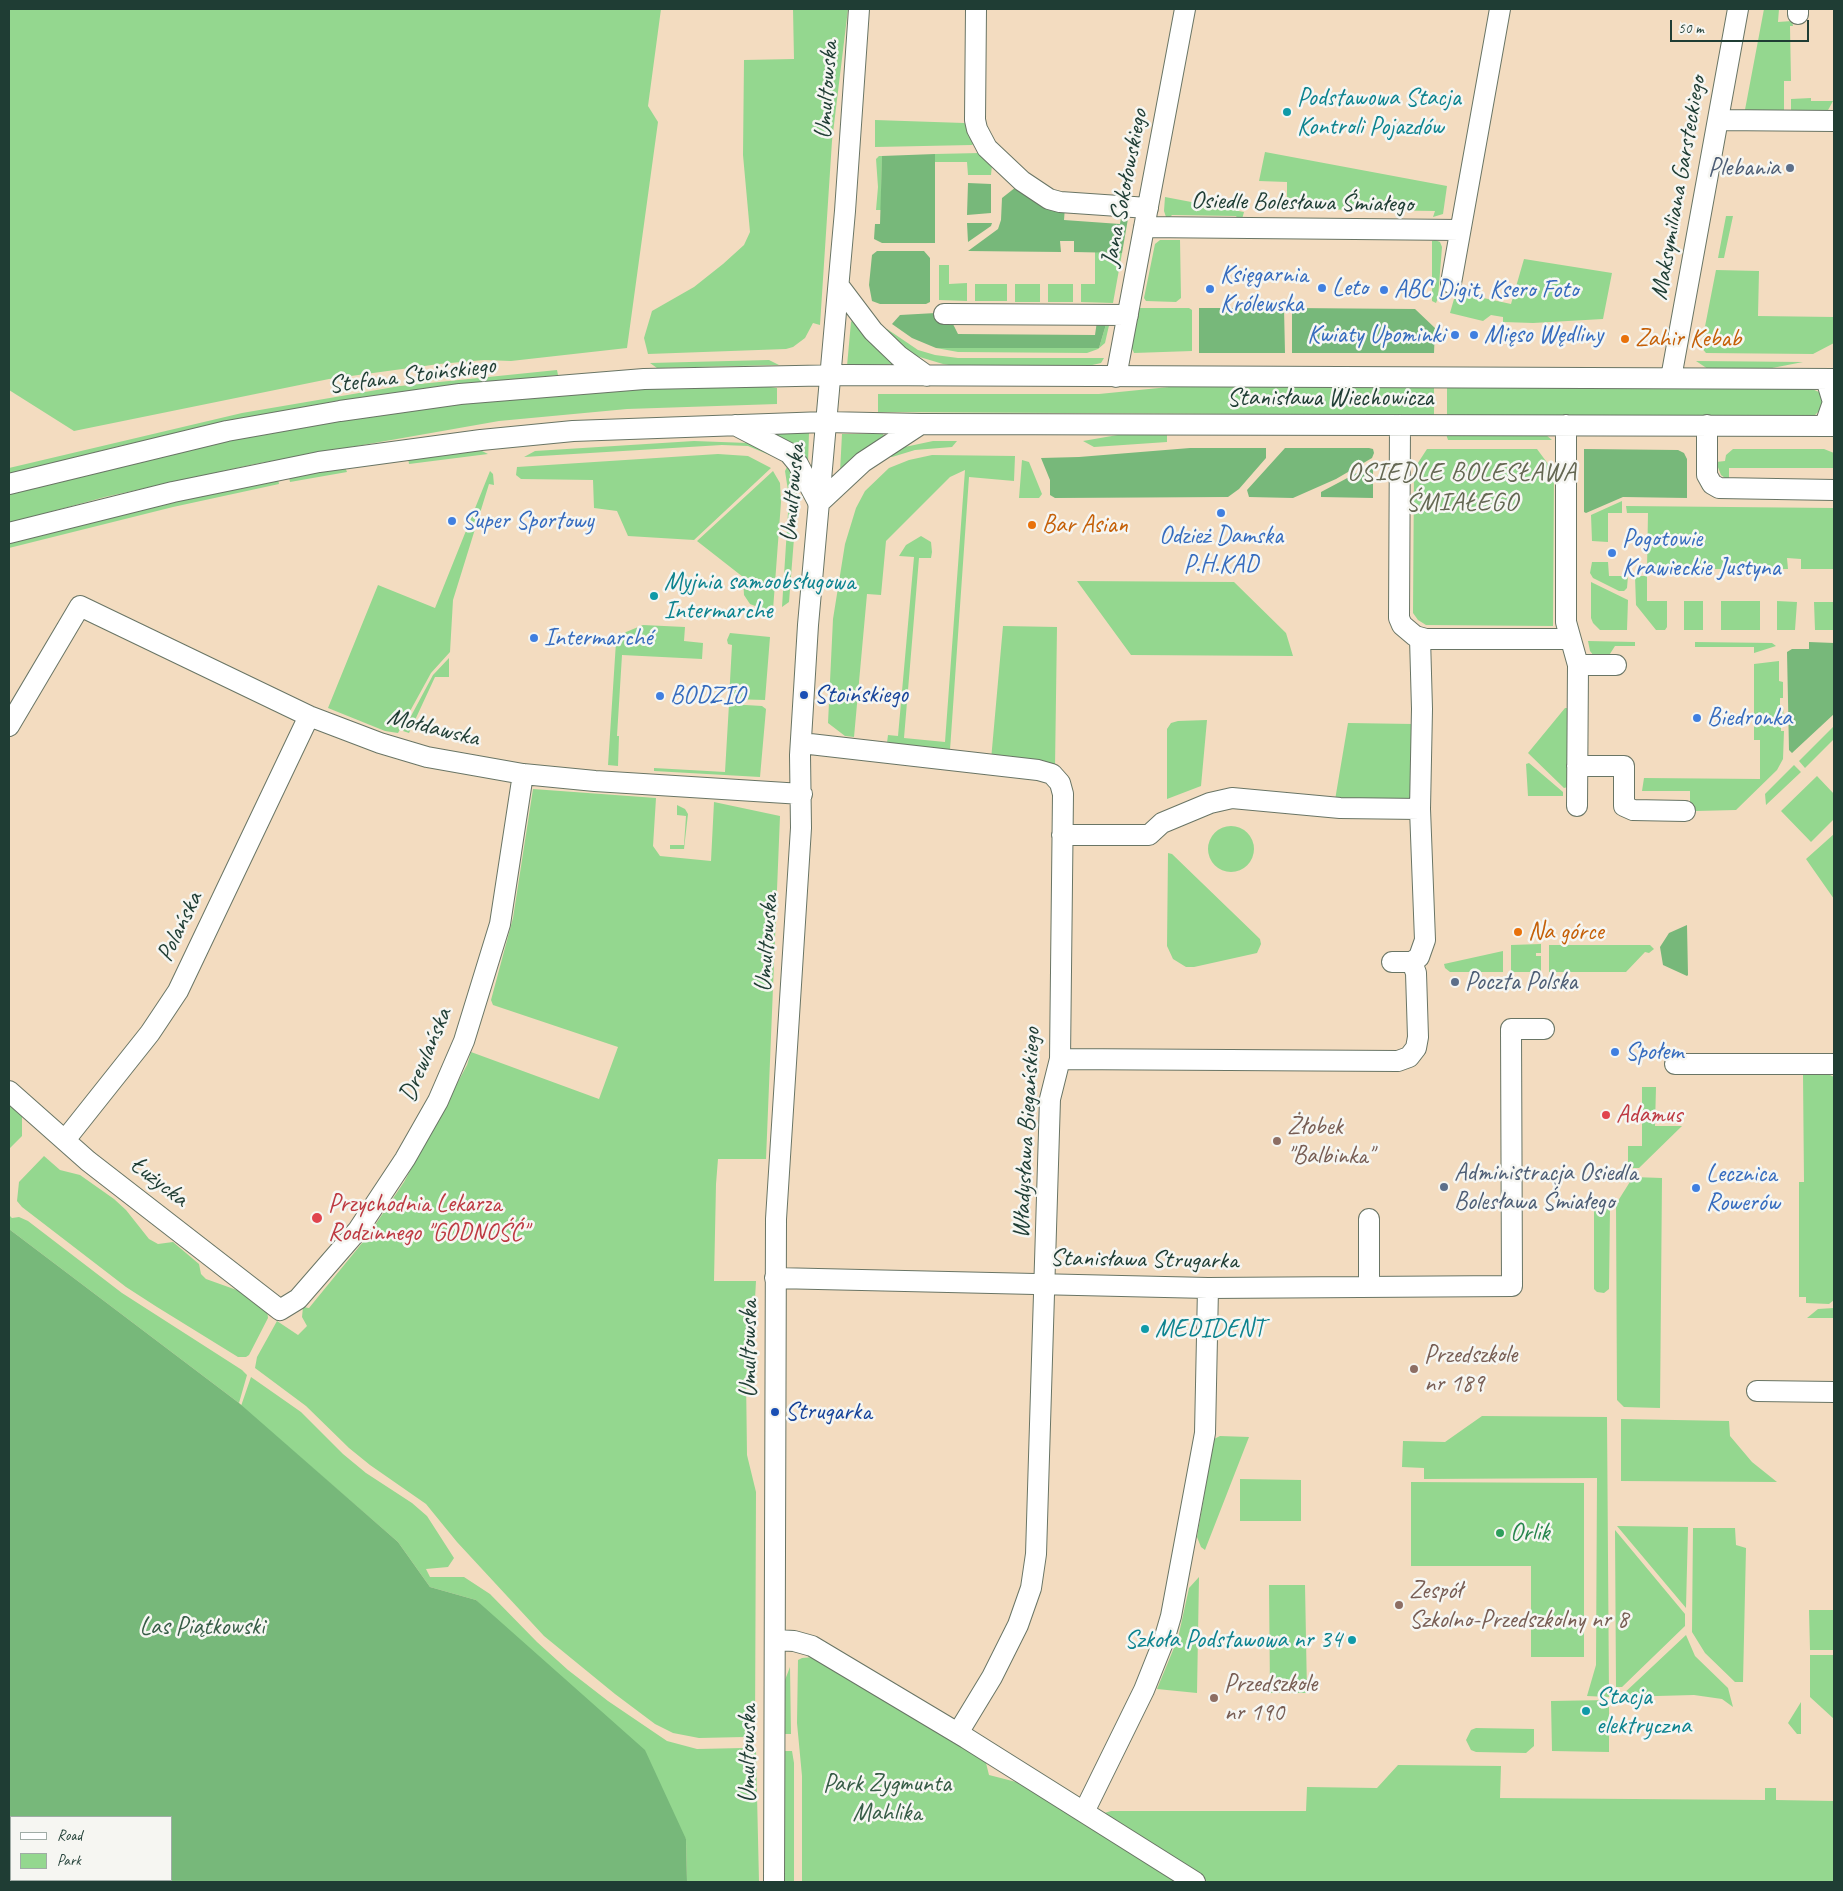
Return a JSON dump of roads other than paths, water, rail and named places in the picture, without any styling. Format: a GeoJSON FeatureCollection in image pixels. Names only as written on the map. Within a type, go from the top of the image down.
{"type":"FeatureCollection","features":[{"type":"Feature","properties":{"kind":"street","name":"Umultowska"},"geometry":{"type":"LineString","coordinates":[[774,1882],[775,1278],[779,1144],[802,794],[801,743],[818,504],[839,286],[859,9]]}},
{"type":"Feature","properties":{"kind":"street","name":"Osiedle Bolesława Śmiałego"},"geometry":{"type":"LineString","coordinates":[[976,9],[977,129],[987,148],[1022,181],[1049,199],[1146,218],[1460,230]]}},
{"type":"Feature","properties":{"kind":"street","name":"Jana Sokołowskiego"},"geometry":{"type":"LineString","coordinates":[[1116,376],[1185,9]]}},
{"type":"Feature","properties":{"kind":"street"},"geometry":{"type":"LineString","coordinates":[[1451,283],[1500,9]]}},
{"type":"Feature","properties":{"kind":"street","name":"Maksymiliana Garsteckiego"},"geometry":{"type":"LineString","coordinates":[[1671,378],[1738,9]]}},
{"type":"Feature","properties":{"kind":"street"},"geometry":{"type":"LineString","coordinates":[[1718,120],[1739,122],[1834,122]]}},
{"type":"Feature","properties":{"kind":"street"},"geometry":{"type":"LineString","coordinates":[[839,286],[873,331],[891,349],[927,376]]}},
{"type":"Feature","properties":{"kind":"street"},"geometry":{"type":"LineString","coordinates":[[944,314],[1128,315]]}},
{"type":"Feature","properties":{"kind":"street","name":"Stanisława Wiechowicza"},"geometry":{"type":"LineString","coordinates":[[829,375],[1830,379]]}},
{"type":"Feature","properties":{"kind":"street","name":"Stefana Stoińskiego"},"geometry":{"type":"LineString","coordinates":[[9,484],[226,431],[397,402],[531,387],[644,379],[829,375]]}},
{"type":"Feature","properties":{"kind":"street"},"geometry":{"type":"LineString","coordinates":[[1830,379],[1833,402],[1830,426]]}},
{"type":"Feature","properties":{"kind":"street"},"geometry":{"type":"LineString","coordinates":[[9,533],[173,492],[255,474],[361,455],[509,437],[733,424],[825,422]]}},
{"type":"Feature","properties":{"kind":"street","name":"Stanisława Wiechowicza"},"geometry":{"type":"LineString","coordinates":[[825,422],[922,424],[1830,426]]}},
{"type":"Feature","properties":{"kind":"street"},"geometry":{"type":"LineString","coordinates":[[733,424],[789,453],[798,464],[818,504],[863,462],[922,424]]}},
{"type":"Feature","properties":{"kind":"street"},"geometry":{"type":"LineString","coordinates":[[1400,424],[1399,618],[1408,632],[1420,638],[1570,639]]}},
{"type":"Feature","properties":{"kind":"street"},"geometry":{"type":"LineString","coordinates":[[1566,425],[1566,622],[1578,664],[1577,806]]}},
{"type":"Feature","properties":{"kind":"street"},"geometry":{"type":"LineString","coordinates":[[1707,425],[1707,475],[1712,484],[1719,488],[1834,490]]}},
{"type":"Feature","properties":{"kind":"street","name":"Mołdawska"},"geometry":{"type":"LineString","coordinates":[[9,726],[80,606],[309,716],[380,743],[427,757],[523,774],[595,781],[802,794]]}},
{"type":"Feature","properties":{"kind":"street"},"geometry":{"type":"LineString","coordinates":[[1060,1059],[1398,1061],[1409,1058],[1416,1048],[1418,1037],[1416,973],[1402,962],[1419,957],[1425,940],[1420,809],[1422,709],[1420,638]]}},
{"type":"Feature","properties":{"kind":"street"},"geometry":{"type":"LineString","coordinates":[[1578,664],[1616,665]]}},
{"type":"Feature","properties":{"kind":"street","name":"Polańska"},"geometry":{"type":"LineString","coordinates":[[65,1140],[150,1033],[178,991],[309,716]]}},
{"type":"Feature","properties":{"kind":"street","name":"Władysława Biegańskiego"},"geometry":{"type":"LineString","coordinates":[[801,743],[1038,770],[1052,774],[1060,782],[1063,794],[1059,1006],[1060,1059],[1050,1099],[1036,1554],[1031,1588],[1018,1625],[992,1677],[958,1733]]}},
{"type":"Feature","properties":{"kind":"street"},"geometry":{"type":"LineString","coordinates":[[1577,766],[1624,766],[1624,806],[1633,810],[1685,811]]}},
{"type":"Feature","properties":{"kind":"street","name":"Drewlańska"},"geometry":{"type":"LineString","coordinates":[[280,1310],[298,1299],[358,1230],[405,1159],[438,1100],[464,1041],[500,924],[523,774]]}},
{"type":"Feature","properties":{"kind":"street"},"geometry":{"type":"LineString","coordinates":[[1062,835],[1149,836],[1162,823],[1210,803],[1232,798],[1340,808],[1420,809]]}},
{"type":"Feature","properties":{"kind":"street","name":"Stanisława Strugarka"},"geometry":{"type":"LineString","coordinates":[[775,1278],[1208,1288],[1512,1286],[1511,1029],[1544,1029]]}},
{"type":"Feature","properties":{"kind":"street"},"geometry":{"type":"LineString","coordinates":[[1675,1064],[1834,1064]]}},
{"type":"Feature","properties":{"kind":"street","name":"Łużycka"},"geometry":{"type":"LineString","coordinates":[[9,1091],[88,1160],[280,1310]]}},
{"type":"Feature","properties":{"kind":"street"},"geometry":{"type":"LineString","coordinates":[[1369,1219],[1369,1287]]}},
{"type":"Feature","properties":{"kind":"street"},"geometry":{"type":"LineString","coordinates":[[1084,1812],[1144,1690],[1164,1640],[1170,1616],[1205,1433],[1208,1288]]}},
{"type":"Feature","properties":{"kind":"street"},"geometry":{"type":"LineString","coordinates":[[1756,1391],[1834,1392]]}},
{"type":"Feature","properties":{"kind":"street"},"geometry":{"type":"LineString","coordinates":[[774,1640],[803,1643],[812,1646],[958,1733],[1195,1882]]}},
{"type":"Feature","properties":{"kind":"place","name":"Podstawowa Stacja Kontroli Pojazdów"},"geometry":{"type":"Point","coordinates":[1287,112]}},
{"type":"Feature","properties":{"kind":"place","name":"Plebania"},"geometry":{"type":"Point","coordinates":[1790,168]}},
{"type":"Feature","properties":{"kind":"place","name":"Leto"},"geometry":{"type":"Point","coordinates":[1322,288]}},
{"type":"Feature","properties":{"kind":"place","name":"Księgarnia Królewska"},"geometry":{"type":"Point","coordinates":[1210,289]}},
{"type":"Feature","properties":{"kind":"place","name":"ABC Digit, Ksero Foto"},"geometry":{"type":"Point","coordinates":[1384,290]}},
{"type":"Feature","properties":{"kind":"place","name":"Kwiaty Upominki"},"geometry":{"type":"Point","coordinates":[1455,335]}},
{"type":"Feature","properties":{"kind":"place","name":"Mięso Wędliny"},"geometry":{"type":"Point","coordinates":[1474,335]}},
{"type":"Feature","properties":{"kind":"place","name":"Zahir Kebab"},"geometry":{"type":"Point","coordinates":[1625,339]}},
{"type":"Feature","properties":{"kind":"place","name":"Odzież Damska P.H.KAD"},"geometry":{"type":"Point","coordinates":[1221,513]}},
{"type":"Feature","properties":{"kind":"place","name":"Super Sportowy"},"geometry":{"type":"Point","coordinates":[452,521]}},
{"type":"Feature","properties":{"kind":"place","name":"Bar Asian"},"geometry":{"type":"Point","coordinates":[1032,525]}},
{"type":"Feature","properties":{"kind":"place","name":"Pogotowie Krawieckie Justyna"},"geometry":{"type":"Point","coordinates":[1612,553]}},
{"type":"Feature","properties":{"kind":"place","name":"Myjnia samoobsługowa Intermarche"},"geometry":{"type":"Point","coordinates":[654,596]}},
{"type":"Feature","properties":{"kind":"place","name":"Intermarché"},"geometry":{"type":"Point","coordinates":[534,638]}},
{"type":"Feature","properties":{"kind":"place","name":"Stoińskiego"},"geometry":{"type":"Point","coordinates":[804,695]}},
{"type":"Feature","properties":{"kind":"place","name":"BODZIO"},"geometry":{"type":"Point","coordinates":[660,696]}},
{"type":"Feature","properties":{"kind":"place","name":"Biedronka"},"geometry":{"type":"Point","coordinates":[1697,718]}},
{"type":"Feature","properties":{"kind":"place","name":"Na górce"},"geometry":{"type":"Point","coordinates":[1518,932]}},
{"type":"Feature","properties":{"kind":"place","name":"Poczta Polska"},"geometry":{"type":"Point","coordinates":[1455,982]}},
{"type":"Feature","properties":{"kind":"place","name":"Społem"},"geometry":{"type":"Point","coordinates":[1615,1052]}},
{"type":"Feature","properties":{"kind":"place","name":"Adamus"},"geometry":{"type":"Point","coordinates":[1606,1115]}},
{"type":"Feature","properties":{"kind":"place","name":"Żłobek \"Balbinka\""},"geometry":{"type":"Point","coordinates":[1277,1141]}},
{"type":"Feature","properties":{"kind":"place","name":"Administracja Osiedla Bolesława Śmiałego"},"geometry":{"type":"Point","coordinates":[1444,1187]}},
{"type":"Feature","properties":{"kind":"place","name":"Lecznica Rowerów"},"geometry":{"type":"Point","coordinates":[1696,1188]}},
{"type":"Feature","properties":{"kind":"place","name":"Przychodnia Lekarza Rodzinnego \"GODNOŚĆ\""},"geometry":{"type":"Point","coordinates":[317,1218]}},
{"type":"Feature","properties":{"kind":"place","name":"MEDIDENT"},"geometry":{"type":"Point","coordinates":[1145,1329]}},
{"type":"Feature","properties":{"kind":"place","name":"Przedszkole nr 189"},"geometry":{"type":"Point","coordinates":[1414,1369]}},
{"type":"Feature","properties":{"kind":"place","name":"Strugarka"},"geometry":{"type":"Point","coordinates":[775,1412]}},
{"type":"Feature","properties":{"kind":"place","name":"Orlik"},"geometry":{"type":"Point","coordinates":[1500,1533]}},
{"type":"Feature","properties":{"kind":"place","name":"Zespół Szkolno-Przedszkolny nr 8"},"geometry":{"type":"Point","coordinates":[1399,1605]}},
{"type":"Feature","properties":{"kind":"place","name":"Szkoła Podstawowa nr 34"},"geometry":{"type":"Point","coordinates":[1352,1640]}},
{"type":"Feature","properties":{"kind":"place","name":"Przedszkole nr 190"},"geometry":{"type":"Point","coordinates":[1214,1698]}},
{"type":"Feature","properties":{"kind":"place","name":"Stacja elektryczna"},"geometry":{"type":"Point","coordinates":[1586,1711]}},
{"type":"Feature","properties":{"kind":"district","name":"OSIEDLE BOLESŁAWA ŚMIAŁEGO"},"geometry":{"type":"Point","coordinates":[1462,488]}},
{"type":"Feature","properties":{"kind":"park label","name":"Las Piątkowski"},"geometry":{"type":"Point","coordinates":[202,1627]}},
{"type":"Feature","properties":{"kind":"park label","name":"Park Zygmunta Mahlika"},"geometry":{"type":"Point","coordinates":[887,1798]}}]}
